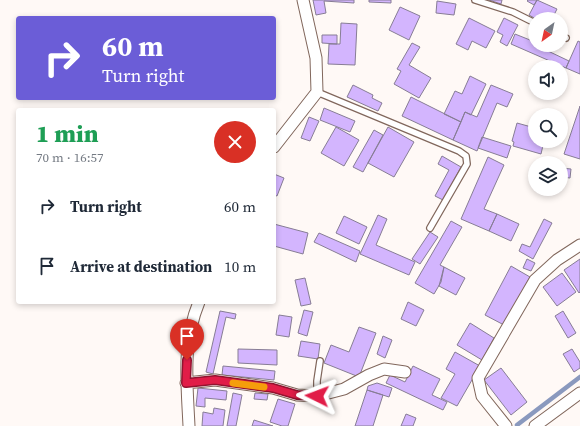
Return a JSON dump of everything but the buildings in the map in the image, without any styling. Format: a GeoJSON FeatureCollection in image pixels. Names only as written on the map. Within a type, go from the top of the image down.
{"type":"FeatureCollection","features":[{"type":"Feature","properties":{"kind":"street"},"geometry":{"type":"LineString","coordinates":[[276,144],[317,92],[316,58],[303,0]]}},
{"type":"Feature","properties":{"kind":"street"},"geometry":{"type":"LineString","coordinates":[[506,426],[482,396],[478,378],[535,280],[557,260],[580,245]]}},
{"type":"Feature","properties":{"kind":"street"},"geometry":{"type":"LineString","coordinates":[[189,426],[186,383],[187,348],[191,324],[198,304]]}},
{"type":"Feature","properties":{"kind":"street"},"geometry":{"type":"LineString","coordinates":[[186,383],[215,380],[273,388],[297,395],[317,396],[344,389],[369,375],[384,369],[405,372]]}},
{"type":"Feature","properties":{"kind":"street"},"geometry":{"type":"LineString","coordinates":[[535,426],[580,393]]}},
{"type":"Feature","properties":{"kind":"lane"},"geometry":{"type":"LineString","coordinates":[[475,0],[513,12],[528,20]]}},
{"type":"Feature","properties":{"kind":"lane"},"geometry":{"type":"LineString","coordinates":[[317,92],[459,151],[466,156],[467,164],[430,228]]}},
{"type":"Feature","properties":{"kind":"lane"},"geometry":{"type":"LineString","coordinates":[[317,396],[317,381],[320,361]]}},
{"type":"Feature","properties":{"kind":"waterway"},"geometry":{"type":"LineString","coordinates":[[517,425],[580,377]]}},
{"type":"Feature","properties":{"kind":"slow traffic"},"geometry":{"type":"LineString","coordinates":[[233,383],[264,387]]}},
{"type":"Feature","properties":{"kind":"route"},"geometry":{"type":"LineString","coordinates":[[187,360],[186,383],[215,380],[273,388],[297,395],[317,396]]}}]}
